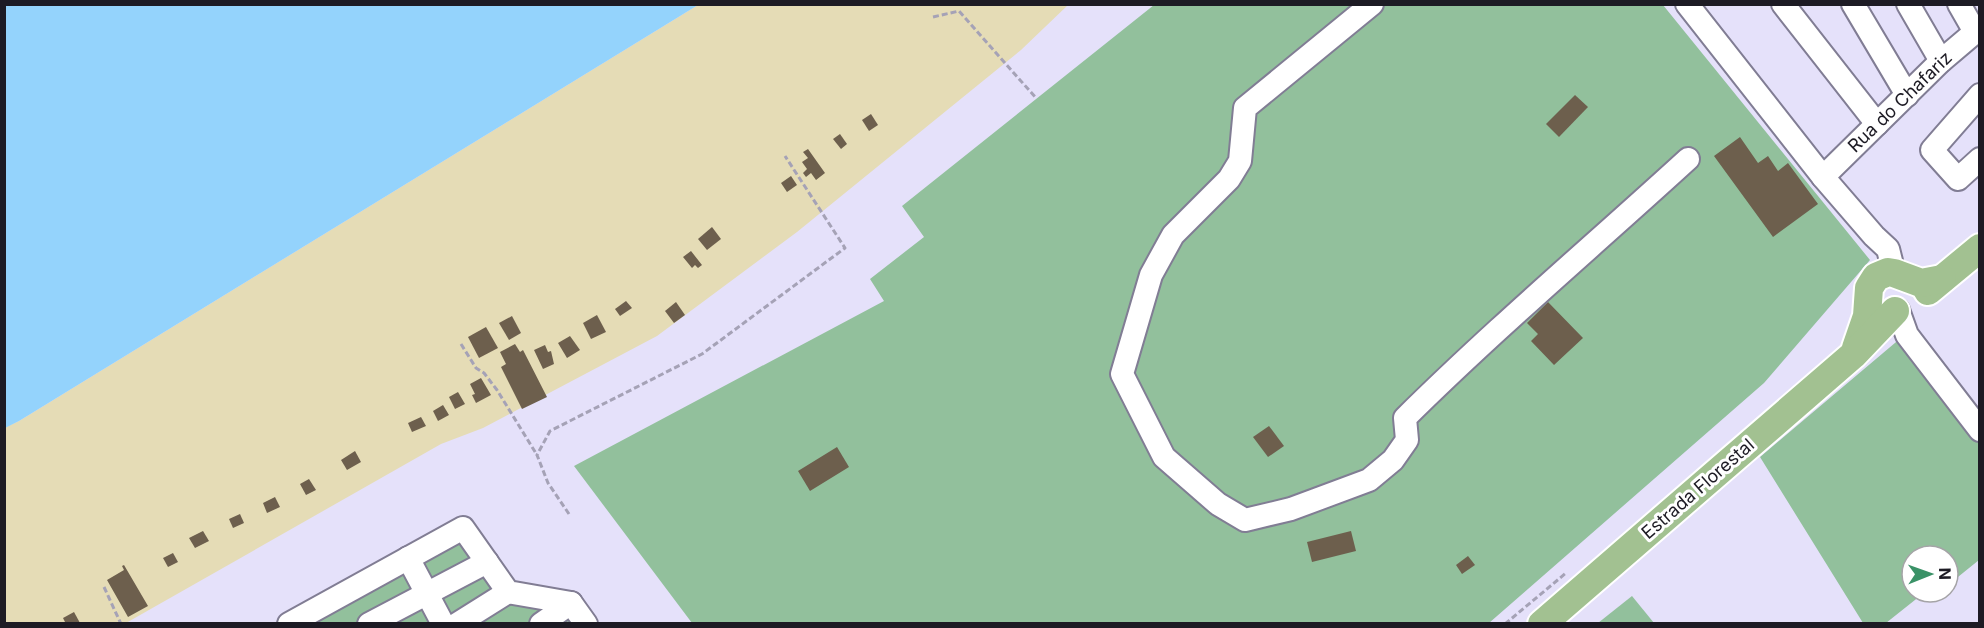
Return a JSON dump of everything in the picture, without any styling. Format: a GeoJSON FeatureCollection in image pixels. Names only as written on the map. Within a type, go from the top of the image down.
{"type":"FeatureCollection","features":[{"type":"Feature","properties":{"kind":"main road","name":"Estrada Florestal"},"geometry":{"type":"LineString","coordinates":[[1542,624],[1853,355],[1898,309],[1927,291],[1980,248]]}},
{"type":"Feature","properties":{"kind":"main road"},"geometry":{"type":"LineString","coordinates":[[1898,309],[1888,312],[1876,307],[1884,281],[1921,283],[1942,279]]}},
{"type":"Feature","properties":{"kind":"main road","name":"Estrada Florestal"},"geometry":{"type":"LineString","coordinates":[[1853,355],[1867,316],[1884,281]]}},
{"type":"Feature","properties":{"kind":"street"},"geometry":{"type":"LineString","coordinates":[[1372,4],[1245,108],[1240,161],[1229,179],[1173,235],[1151,275],[1122,374],[1164,457],[1218,504],[1245,520],[1291,509],[1369,480],[1393,460],[1407,440],[1405,418],[1457,367],[1688,159]]}},
{"type":"Feature","properties":{"kind":"street"},"geometry":{"type":"LineString","coordinates":[[1687,4],[1823,177],[1888,249],[1884,281]]}},
{"type":"Feature","properties":{"kind":"street"},"geometry":{"type":"LineString","coordinates":[[1783,4],[1877,124]]}},
{"type":"Feature","properties":{"kind":"street"},"geometry":{"type":"LineString","coordinates":[[1853,4],[1908,95]]}},
{"type":"Feature","properties":{"kind":"street"},"geometry":{"type":"LineString","coordinates":[[1908,4],[1941,61]]}},
{"type":"Feature","properties":{"kind":"street"},"geometry":{"type":"LineString","coordinates":[[1959,4],[1977,30]]}},
{"type":"Feature","properties":{"kind":"street","name":"Rua do Chafariz"},"geometry":{"type":"LineString","coordinates":[[1823,177],[1941,61],[1977,30]]}},
{"type":"Feature","properties":{"kind":"street"},"geometry":{"type":"LineString","coordinates":[[1980,95],[1932,150],[1958,179],[1980,159]]}},
{"type":"Feature","properties":{"kind":"street"},"geometry":{"type":"LineString","coordinates":[[1898,309],[1907,335],[1980,430]]}},
{"type":"Feature","properties":{"kind":"street"},"geometry":{"type":"LineString","coordinates":[[289,624],[325,615],[408,558],[463,528],[508,592],[571,603],[586,624]]}},
{"type":"Feature","properties":{"kind":"street"},"geometry":{"type":"LineString","coordinates":[[408,558],[442,624]]}},
{"type":"Feature","properties":{"kind":"street"},"geometry":{"type":"LineString","coordinates":[[369,624],[487,562]]}},
{"type":"Feature","properties":{"kind":"street"},"geometry":{"type":"LineString","coordinates":[[468,621],[508,592]]}},
{"type":"Feature","properties":{"kind":"street"},"geometry":{"type":"LineString","coordinates":[[541,624],[571,603]]}},
{"type":"Feature","properties":{"kind":"path"},"geometry":{"type":"LineString","coordinates":[[933,17],[959,11],[1036,98]]}},
{"type":"Feature","properties":{"kind":"path"},"geometry":{"type":"LineString","coordinates":[[537,455],[550,431],[702,354],[845,248],[785,156]]}},
{"type":"Feature","properties":{"kind":"path"},"geometry":{"type":"LineString","coordinates":[[461,344],[476,368],[484,373],[497,390],[537,455],[548,483],[569,514]]}},
{"type":"Feature","properties":{"kind":"path"},"geometry":{"type":"LineString","coordinates":[[1505,624],[1574,566]]}},
{"type":"Feature","properties":{"kind":"path"},"geometry":{"type":"LineString","coordinates":[[104,587],[121,624]]}},
{"type":"Feature","properties":{"kind":"green space"},"geometry":{"type":"Polygon","coordinates":[[[1154,5],[1663,5],[1870,260],[1764,383],[1489,623],[692,623],[574,466],[884,301],[870,279],[924,237],[902,206],[1154,5]]]}},
{"type":"Feature","properties":{"kind":"green space"},"geometry":{"type":"Polygon","coordinates":[[[1902,337],[1979,437],[1979,560],[1960,575],[1960,544],[1900,544],[1900,604],[1910,604],[1886,623],[1863,623],[1760,457],[1902,337]]]}},
{"type":"Feature","properties":{"kind":"green space"},"geometry":{"type":"Polygon","coordinates":[[[463,520],[512,582],[568,591],[593,623],[276,624],[463,520]]]}},
{"type":"Feature","properties":{"kind":"green space"},"geometry":{"type":"Polygon","coordinates":[[[1632,596],[1654,623],[1598,623],[1632,596]]]}},
{"type":"Feature","properties":{"kind":"sand"},"geometry":{"type":"Polygon","coordinates":[[[698,5],[1068,5],[1021,50],[797,232],[657,336],[483,428],[441,444],[126,623],[5,623],[4,428],[19,421],[698,5]]]}},
{"type":"Feature","properties":{"kind":"water"},"geometry":{"type":"Polygon","coordinates":[[[5,4],[698,4],[698,5],[5,428],[5,4]]]}},
{"type":"Feature","properties":{"kind":"building"},"geometry":{"type":"Polygon","coordinates":[[[1575,95],[1588,107],[1559,137],[1546,124],[1575,95]]]}},
{"type":"Feature","properties":{"kind":"building"},"geometry":{"type":"Polygon","coordinates":[[[871,114],[878,125],[869,131],[862,120],[871,114]]]}},
{"type":"Feature","properties":{"kind":"building"},"geometry":{"type":"Polygon","coordinates":[[[840,134],[847,144],[841,149],[833,139],[840,134]]]}},
{"type":"Feature","properties":{"kind":"building"},"geometry":{"type":"Polygon","coordinates":[[[1740,137],[1758,163],[1768,156],[1778,171],[1788,163],[1818,204],[1773,237],[1714,156],[1740,137]]]}},
{"type":"Feature","properties":{"kind":"building"},"geometry":{"type":"Polygon","coordinates":[[[808,149],[825,173],[816,180],[811,173],[806,177],[803,173],[807,169],[802,162],[808,158],[803,152],[808,149]]]}},
{"type":"Feature","properties":{"kind":"building"},"geometry":{"type":"Polygon","coordinates":[[[791,176],[797,185],[787,192],[781,183],[791,176]]]}},
{"type":"Feature","properties":{"kind":"building"},"geometry":{"type":"Polygon","coordinates":[[[712,227],[721,239],[707,250],[698,239],[712,227]]]}},
{"type":"Feature","properties":{"kind":"building"},"geometry":{"type":"Polygon","coordinates":[[[691,251],[702,265],[698,268],[695,265],[692,268],[683,257],[691,251]]]}},
{"type":"Feature","properties":{"kind":"building"},"geometry":{"type":"Polygon","coordinates":[[[626,301],[632,308],[620,316],[615,309],[626,301]]]}},
{"type":"Feature","properties":{"kind":"building"},"geometry":{"type":"Polygon","coordinates":[[[676,302],[685,315],[674,323],[665,311],[676,302]]]}},
{"type":"Feature","properties":{"kind":"building"},"geometry":{"type":"Polygon","coordinates":[[[1548,302],[1583,338],[1554,365],[1531,341],[1538,334],[1527,323],[1548,302]]]}},
{"type":"Feature","properties":{"kind":"building"},"geometry":{"type":"Polygon","coordinates":[[[597,315],[606,332],[591,339],[583,323],[597,315]]]}},
{"type":"Feature","properties":{"kind":"building"},"geometry":{"type":"Polygon","coordinates":[[[512,316],[521,333],[509,340],[499,323],[512,316]]]}},
{"type":"Feature","properties":{"kind":"building"},"geometry":{"type":"Polygon","coordinates":[[[486,327],[498,348],[479,358],[468,337],[486,327]]]}},
{"type":"Feature","properties":{"kind":"building"},"geometry":{"type":"Polygon","coordinates":[[[570,336],[580,350],[567,358],[558,343],[570,336]]]}},
{"type":"Feature","properties":{"kind":"building"},"geometry":{"type":"Polygon","coordinates":[[[515,344],[520,352],[523,350],[547,397],[522,409],[501,367],[506,364],[500,352],[515,344]]]}},
{"type":"Feature","properties":{"kind":"building"},"geometry":{"type":"Polygon","coordinates":[[[545,345],[548,352],[551,351],[554,364],[543,369],[534,350],[545,345]]]}},
{"type":"Feature","properties":{"kind":"building"},"geometry":{"type":"Polygon","coordinates":[[[481,378],[491,395],[476,403],[470,384],[481,378]]]}},
{"type":"Feature","properties":{"kind":"building"},"geometry":{"type":"Polygon","coordinates":[[[458,392],[465,404],[455,409],[449,397],[458,392]]]}},
{"type":"Feature","properties":{"kind":"building"},"geometry":{"type":"Polygon","coordinates":[[[443,405],[449,415],[438,421],[433,411],[443,405]]]}},
{"type":"Feature","properties":{"kind":"building"},"geometry":{"type":"Polygon","coordinates":[[[421,417],[426,426],[412,432],[408,423],[421,417]]]}},
{"type":"Feature","properties":{"kind":"building"},"geometry":{"type":"Polygon","coordinates":[[[1269,426],[1284,446],[1268,457],[1253,437],[1269,426]]]}},
{"type":"Feature","properties":{"kind":"building"},"geometry":{"type":"Polygon","coordinates":[[[837,447],[849,467],[810,491],[798,471],[837,447]]]}},
{"type":"Feature","properties":{"kind":"building"},"geometry":{"type":"Polygon","coordinates":[[[355,451],[361,462],[347,470],[341,460],[355,451]]]}},
{"type":"Feature","properties":{"kind":"building"},"geometry":{"type":"Polygon","coordinates":[[[309,479],[316,490],[306,495],[300,484],[309,479]]]}},
{"type":"Feature","properties":{"kind":"building"},"geometry":{"type":"Polygon","coordinates":[[[275,497],[280,507],[267,513],[263,503],[275,497]]]}},
{"type":"Feature","properties":{"kind":"building"},"geometry":{"type":"Polygon","coordinates":[[[240,514],[244,523],[233,528],[229,519],[240,514]]]}},
{"type":"Feature","properties":{"kind":"building"},"geometry":{"type":"Polygon","coordinates":[[[203,531],[209,541],[195,548],[189,538],[203,531]]]}},
{"type":"Feature","properties":{"kind":"building"},"geometry":{"type":"Polygon","coordinates":[[[1351,531],[1356,551],[1312,562],[1307,542],[1351,531]]]}},
{"type":"Feature","properties":{"kind":"building"},"geometry":{"type":"Polygon","coordinates":[[[173,553],[178,562],[168,567],[163,558],[173,553]]]}},
{"type":"Feature","properties":{"kind":"building"},"geometry":{"type":"Polygon","coordinates":[[[1468,556],[1475,565],[1462,574],[1456,565],[1468,556]]]}},
{"type":"Feature","properties":{"kind":"building"},"geometry":{"type":"Polygon","coordinates":[[[124,565],[148,606],[128,617],[107,580],[124,570],[122,566],[124,565]]]}},
{"type":"Feature","properties":{"kind":"building"},"geometry":{"type":"Polygon","coordinates":[[[74,612],[80,623],[66,624],[63,618],[74,612]]]}}]}
